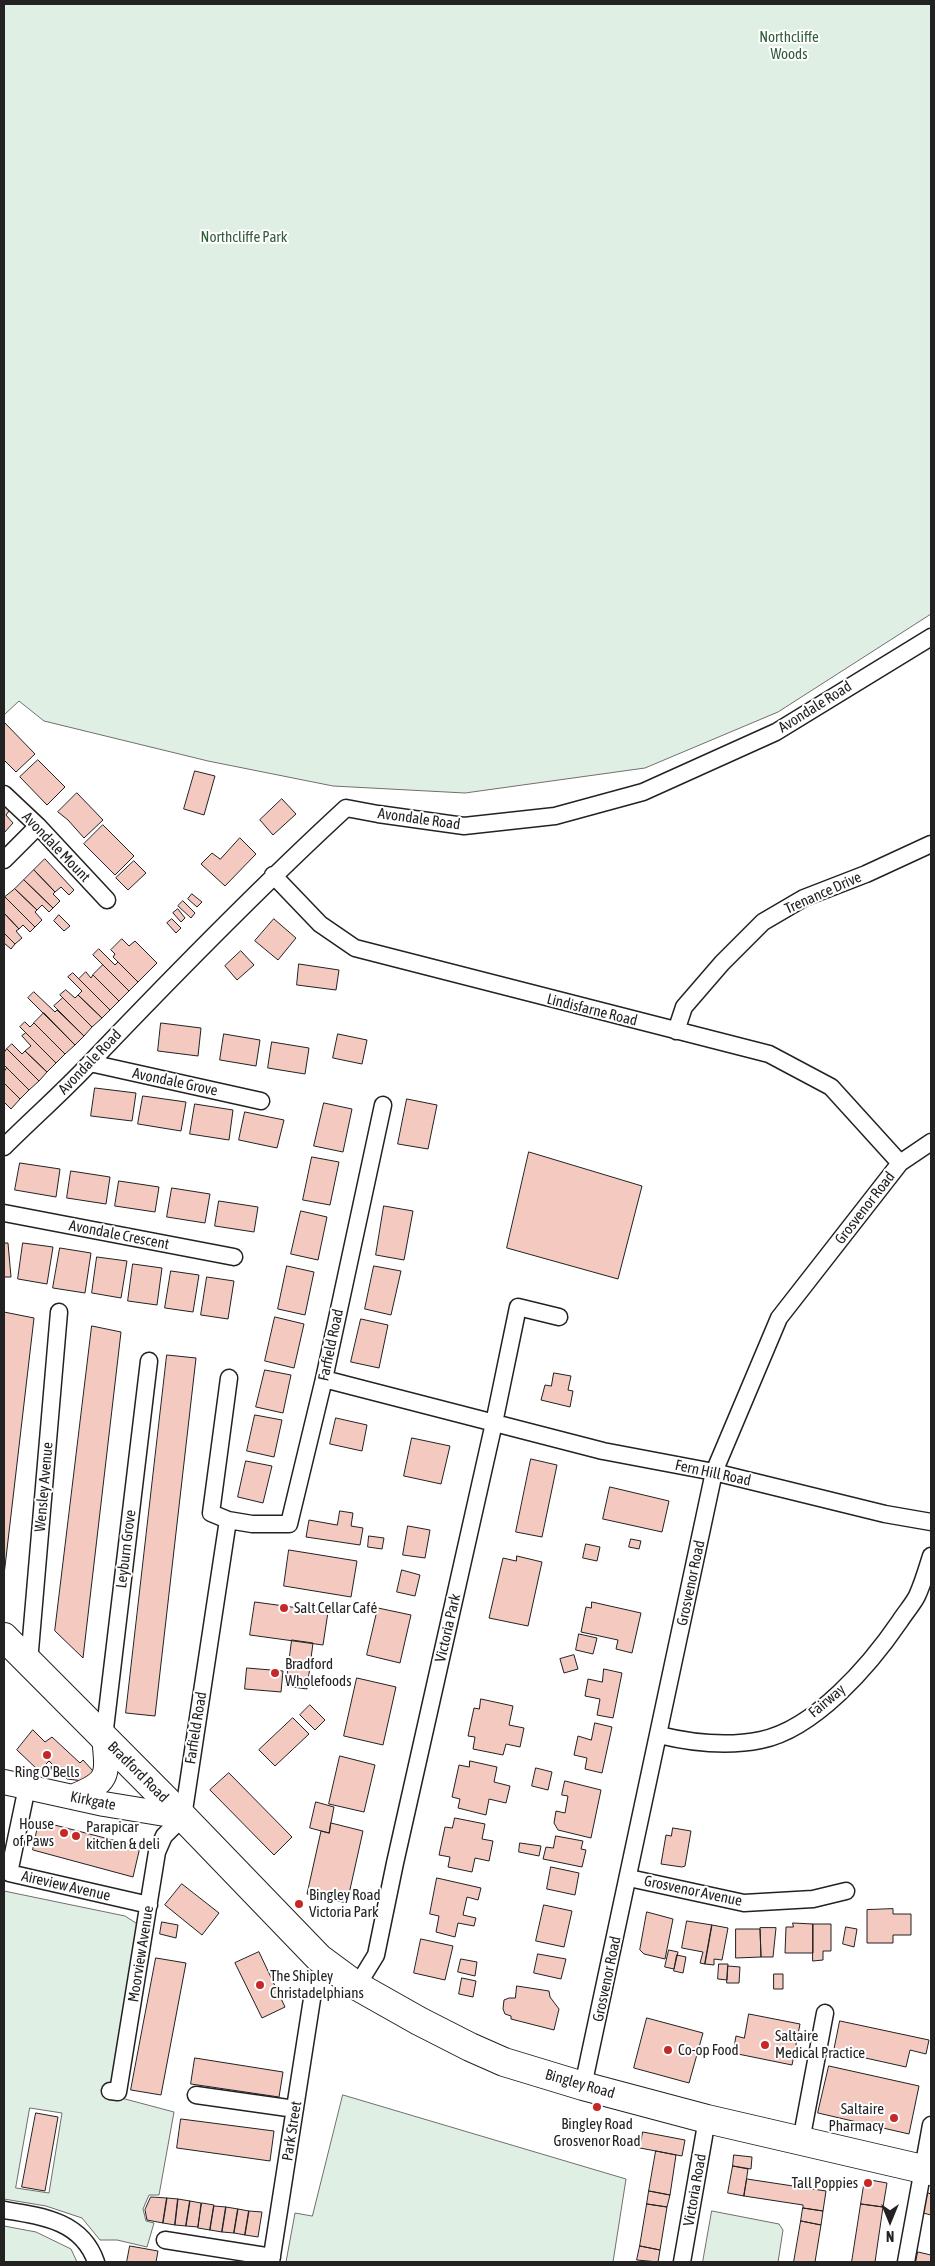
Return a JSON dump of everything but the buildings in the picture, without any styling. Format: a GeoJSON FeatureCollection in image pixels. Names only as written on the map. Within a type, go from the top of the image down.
{"type":"FeatureCollection","features":[{"type":"Feature","properties":{"kind":"highway","name":"Bradford Road"},"geometry":{"type":"LineString","coordinates":[[4,1637],[271,1908]]}},
{"type":"Feature","properties":{"kind":"highway","name":"Bingley Road"},"geometry":{"type":"LineString","coordinates":[[271,1908],[319,1958],[357,1986],[419,2021],[504,2062],[707,2119],[927,2170]]}},
{"type":"Feature","properties":{"kind":"street","name":"Avondale Road"},"geometry":{"type":"LineString","coordinates":[[4,1148],[90,1063],[172,976],[273,875],[346,808],[464,826],[555,816],[643,792],[776,732],[931,637]]}},
{"type":"Feature","properties":{"kind":"street","name":"Avondale Mount"},"geometry":{"type":"LineString","coordinates":[[4,794],[38,826],[106,900]]}},
{"type":"Feature","properties":{"kind":"street"},"geometry":{"type":"LineString","coordinates":[[4,860],[38,826]]}},
{"type":"Feature","properties":{"kind":"street","name":"Trenance Drive"},"geometry":{"type":"LineString","coordinates":[[676,1031],[684,1007],[722,963],[763,922],[804,898],[866,874],[931,844]]}},
{"type":"Feature","properties":{"kind":"street","name":"Lindisfarne Road"},"geometry":{"type":"LineString","coordinates":[[273,875],[320,924],[355,948],[769,1054],[831,1087],[900,1163]]}},
{"type":"Feature","properties":{"kind":"street","name":"Avondale Grove"},"geometry":{"type":"LineString","coordinates":[[90,1063],[261,1101]]}},
{"type":"Feature","properties":{"kind":"street","name":"Farfield Road"},"geometry":{"type":"LineString","coordinates":[[183,1817],[228,1520],[252,1524],[289,1524],[324,1379],[382,1105]]}},
{"type":"Feature","properties":{"kind":"street","name":"Grosvenor Road"},"geometry":{"type":"LineString","coordinates":[[584,2086],[714,1472],[779,1318],[900,1163],[931,1142]]}},
{"type":"Feature","properties":{"kind":"street","name":"Avondale Crescent"},"geometry":{"type":"LineString","coordinates":[[4,1213],[234,1257]]}},
{"type":"Feature","properties":{"kind":"street","name":"Victoria Park"},"geometry":{"type":"LineString","coordinates":[[357,1986],[376,1955],[518,1307],[559,1317]]}},
{"type":"Feature","properties":{"kind":"street","name":"Wensley Avenue"},"geometry":{"type":"LineString","coordinates":[[29,1662],[59,1312]]}},
{"type":"Feature","properties":{"kind":"street","name":"Leyburn Grove"},"geometry":{"type":"LineString","coordinates":[[104,1737],[149,1361]]}},
{"type":"Feature","properties":{"kind":"street"},"geometry":{"type":"LineString","coordinates":[[228,1520],[211,1513],[229,1378]]}},
{"type":"Feature","properties":{"kind":"street","name":"Fern Hill Road"},"geometry":{"type":"LineString","coordinates":[[324,1379],[604,1450],[714,1472],[885,1514],[931,1522]]}},
{"type":"Feature","properties":{"kind":"street","name":"Fairway"},"geometry":{"type":"LineString","coordinates":[[659,1734],[684,1740],[734,1744],[762,1740],[790,1730],[816,1712],[851,1681],[881,1649],[917,1596],[931,1556]]}},
{"type":"Feature","properties":{"kind":"street"},"geometry":{"type":"LineString","coordinates":[[72,1797],[94,1788],[104,1779],[107,1765],[104,1737]]}},
{"type":"Feature","properties":{"kind":"street","name":"Kirkgate"},"geometry":{"type":"LineString","coordinates":[[4,1782],[72,1797],[183,1817]]}},
{"type":"Feature","properties":{"kind":"street","name":"Aireview Avenue"},"geometry":{"type":"LineString","coordinates":[[27,1787],[9,1873],[149,1905]]}},
{"type":"Feature","properties":{"kind":"street","name":"Moorview Avenue"},"geometry":{"type":"LineString","coordinates":[[110,2091],[118,2092],[157,1852],[164,1836],[183,1817]]}},
{"type":"Feature","properties":{"kind":"street","name":"Grosvenor Avenue"},"geometry":{"type":"LineString","coordinates":[[629,1878],[744,1903],[812,1899],[846,1891]]}},
{"type":"Feature","properties":{"kind":"street","name":"Park Street"},"geometry":{"type":"LineString","coordinates":[[272,2260],[312,1999]]}},
{"type":"Feature","properties":{"kind":"street"},"geometry":{"type":"LineString","coordinates":[[801,2141],[825,2013]]}},
{"type":"Feature","properties":{"kind":"street"},"geometry":{"type":"LineString","coordinates":[[196,2094],[295,2109]]}},
{"type":"Feature","properties":{"kind":"street","name":"Victoria Road"},"geometry":{"type":"LineString","coordinates":[[682,2262],[707,2119]]}},
{"type":"Feature","properties":{"kind":"street"},"geometry":{"type":"LineString","coordinates":[[906,2262],[927,2170],[931,2125]]}},
{"type":"Feature","properties":{"kind":"street"},"geometry":{"type":"LineString","coordinates":[[4,2210],[43,2218],[72,2229],[83,2238],[92,2250],[96,2262]]}},
{"type":"Feature","properties":{"kind":"street"},"geometry":{"type":"LineString","coordinates":[[165,2240],[272,2260]]}},
{"type":"Feature","properties":{"kind":"green space","name":"Northcliffe Park"},"geometry":{"type":"Polygon","coordinates":[[[4,4],[931,4],[931,614],[778,712],[645,768],[465,793],[333,786],[208,761],[44,721],[19,701],[4,715],[4,4]]]}},
{"type":"Feature","properties":{"kind":"green space"},"geometry":{"type":"Polygon","coordinates":[[[4,1891],[125,1916],[139,1925],[110,2095],[174,2112],[159,2195],[149,2195],[143,2209],[146,2221],[154,2223],[147,2247],[117,2240],[100,2240],[82,2218],[46,2206],[4,2199],[4,1891]],[[30,2108],[16,2188],[49,2193],[62,2113],[30,2108]]]}},
{"type":"Feature","properties":{"kind":"green space"},"geometry":{"type":"Polygon","coordinates":[[[343,2095],[626,2179],[613,2262],[286,2262],[295,2213],[312,2216],[343,2095]]]}},
{"type":"Feature","properties":{"kind":"green space"},"geometry":{"type":"Polygon","coordinates":[[[712,2211],[779,2224],[783,2230],[778,2262],[703,2262],[712,2211]]]}},
{"type":"Feature","properties":{"kind":"green space"},"geometry":{"type":"Polygon","coordinates":[[[4,2226],[36,2232],[71,2249],[77,2262],[4,2262],[4,2226]]]}},
{"type":"Feature","properties":{"kind":"place","name":"Salt Cellar Café"},"geometry":{"type":"Point","coordinates":[284,1608]}},
{"type":"Feature","properties":{"kind":"place","name":"Bradford Wholefoods"},"geometry":{"type":"Point","coordinates":[275,1673]}},
{"type":"Feature","properties":{"kind":"place","name":"Ring O'Bells"},"geometry":{"type":"Point","coordinates":[47,1755]}},
{"type":"Feature","properties":{"kind":"place","name":"House of Paws"},"geometry":{"type":"Point","coordinates":[64,1833]}},
{"type":"Feature","properties":{"kind":"place","name":"Parapicar kitchen & deli"},"geometry":{"type":"Point","coordinates":[76,1836]}},
{"type":"Feature","properties":{"kind":"place","name":"Bingley Road Victoria Park"},"geometry":{"type":"Point","coordinates":[299,1904]}},
{"type":"Feature","properties":{"kind":"place","name":"The Shipley Christadelphians"},"geometry":{"type":"Point","coordinates":[260,1985]}},
{"type":"Feature","properties":{"kind":"place","name":"Saltaire Medical Practice"},"geometry":{"type":"Point","coordinates":[765,2045]}},
{"type":"Feature","properties":{"kind":"place","name":"Co-op Food"},"geometry":{"type":"Point","coordinates":[668,2050]}},
{"type":"Feature","properties":{"kind":"place","name":"Bingley Road Grosvenor Road"},"geometry":{"type":"Point","coordinates":[597,2107]}},
{"type":"Feature","properties":{"kind":"place","name":"Saltaire Pharmacy"},"geometry":{"type":"Point","coordinates":[894,2118]}},
{"type":"Feature","properties":{"kind":"place","name":"Tall Poppies"},"geometry":{"type":"Point","coordinates":[868,2183]}},
{"type":"Feature","properties":{"kind":"park label","name":"Northcliffe Woods"},"geometry":{"type":"Point","coordinates":[789,46]}}]}
